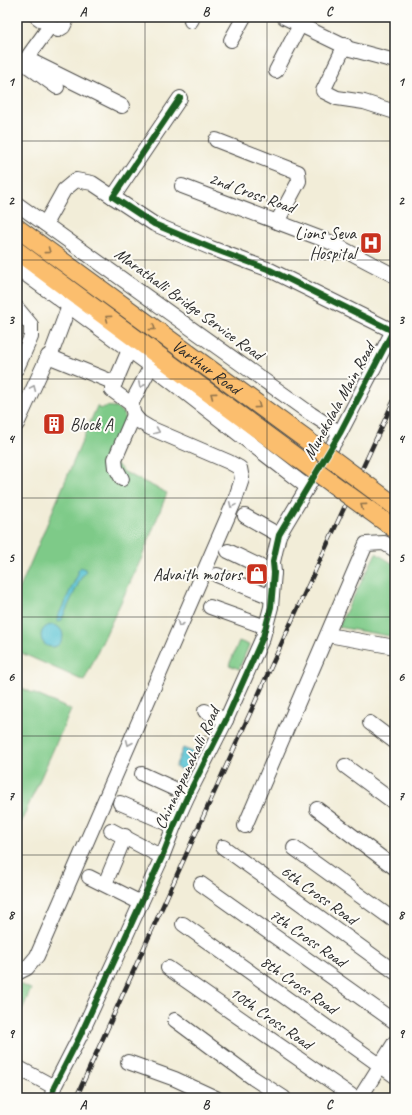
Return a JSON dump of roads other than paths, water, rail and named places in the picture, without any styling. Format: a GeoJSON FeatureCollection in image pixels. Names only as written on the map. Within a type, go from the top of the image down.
{"type":"FeatureCollection","features":[{"type":"Feature","properties":{"kind":"main road","name":"Varthur Road"},"geometry":{"type":"LineString","coordinates":[[17,228],[395,506]]}},
{"type":"Feature","properties":{"kind":"main road","name":"Varthur Road"},"geometry":{"type":"LineString","coordinates":[[17,251],[300,460],[391,540]]}},
{"type":"Feature","properties":{"kind":"street"},"geometry":{"type":"LineString","coordinates":[[37,17],[58,30],[63,27],[68,17]]}},
{"type":"Feature","properties":{"kind":"street"},"geometry":{"type":"LineString","coordinates":[[230,40],[244,17]]}},
{"type":"Feature","properties":{"kind":"street"},"geometry":{"type":"LineString","coordinates":[[284,17],[345,45],[350,49],[395,61]]}},
{"type":"Feature","properties":{"kind":"street"},"geometry":{"type":"LineString","coordinates":[[276,71],[300,25]]}},
{"type":"Feature","properties":{"kind":"street"},"geometry":{"type":"LineString","coordinates":[[50,26],[29,55],[29,60],[122,106]]}},
{"type":"Feature","properties":{"kind":"street"},"geometry":{"type":"LineString","coordinates":[[345,45],[323,90],[337,98],[364,102],[395,112]]}},
{"type":"Feature","properties":{"kind":"street"},"geometry":{"type":"LineString","coordinates":[[17,58],[57,87]]}},
{"type":"Feature","properties":{"kind":"street"},"geometry":{"type":"LineString","coordinates":[[113,197],[180,98]]}},
{"type":"Feature","properties":{"kind":"street"},"geometry":{"type":"LineString","coordinates":[[216,140],[298,172],[299,180],[277,222]]}},
{"type":"Feature","properties":{"kind":"street"},"geometry":{"type":"LineString","coordinates":[[45,224],[64,190],[76,180],[92,183],[154,224],[211,248],[270,270],[394,329]]}},
{"type":"Feature","properties":{"kind":"street","name":"2nd Cross Road"},"geometry":{"type":"LineString","coordinates":[[182,186],[330,242],[395,276]]}},
{"type":"Feature","properties":{"kind":"street","name":"Marathalli Bridge Service Road"},"geometry":{"type":"LineString","coordinates":[[17,204],[311,414],[340,433]]}},
{"type":"Feature","properties":{"kind":"street"},"geometry":{"type":"LineString","coordinates":[[17,268],[151,366],[307,488]]}},
{"type":"Feature","properties":{"kind":"street"},"geometry":{"type":"LineString","coordinates":[[17,424],[48,356],[50,357],[69,306]]}},
{"type":"Feature","properties":{"kind":"street"},"geometry":{"type":"LineString","coordinates":[[17,308],[31,325],[31,338],[17,368]]}},
{"type":"Feature","properties":{"kind":"street","name":"Munekolala Main Road"},"geometry":{"type":"LineString","coordinates":[[307,488],[340,433],[394,329]]}},
{"type":"Feature","properties":{"kind":"street"},"geometry":{"type":"LineString","coordinates":[[114,386],[129,350]]}},
{"type":"Feature","properties":{"kind":"street"},"geometry":{"type":"LineString","coordinates":[[17,973],[27,968],[36,956],[242,479],[240,468],[150,428],[140,422],[133,410],[114,386],[50,357]]}},
{"type":"Feature","properties":{"kind":"street"},"geometry":{"type":"LineString","coordinates":[[122,479],[116,468],[115,459],[151,366]]}},
{"type":"Feature","properties":{"kind":"street","name":"Chinnappanahalli Road"},"geometry":{"type":"LineString","coordinates":[[53,1093],[162,857],[188,795],[226,720],[263,637],[271,607],[274,573],[273,562],[279,535],[307,488]]}},
{"type":"Feature","properties":{"kind":"street"},"geometry":{"type":"LineString","coordinates":[[246,516],[279,535]]}},
{"type":"Feature","properties":{"kind":"street"},"geometry":{"type":"LineString","coordinates":[[245,826],[366,544],[391,540]]}},
{"type":"Feature","properties":{"kind":"street"},"geometry":{"type":"LineString","coordinates":[[228,551],[274,573]]}},
{"type":"Feature","properties":{"kind":"street"},"geometry":{"type":"LineString","coordinates":[[217,575],[271,597]]}},
{"type":"Feature","properties":{"kind":"street"},"geometry":{"type":"LineString","coordinates":[[210,607],[266,627]]}},
{"type":"Feature","properties":{"kind":"street"},"geometry":{"type":"LineString","coordinates":[[328,635],[395,647]]}},
{"type":"Feature","properties":{"kind":"street"},"geometry":{"type":"LineString","coordinates":[[205,711],[226,720]]}},
{"type":"Feature","properties":{"kind":"street"},"geometry":{"type":"LineString","coordinates":[[370,724],[395,742]]}},
{"type":"Feature","properties":{"kind":"street"},"geometry":{"type":"LineString","coordinates":[[345,766],[395,803]]}},
{"type":"Feature","properties":{"kind":"street"},"geometry":{"type":"LineString","coordinates":[[142,774],[188,795]]}},
{"type":"Feature","properties":{"kind":"street"},"geometry":{"type":"LineString","coordinates":[[120,803],[174,826]]}},
{"type":"Feature","properties":{"kind":"street"},"geometry":{"type":"LineString","coordinates":[[317,809],[395,868]]}},
{"type":"Feature","properties":{"kind":"street"},"geometry":{"type":"LineString","coordinates":[[111,830],[125,836],[162,857]]}},
{"type":"Feature","properties":{"kind":"street"},"geometry":{"type":"LineString","coordinates":[[105,884],[125,836]]}},
{"type":"Feature","properties":{"kind":"street","name":"6th Cross Road"},"geometry":{"type":"LineString","coordinates":[[223,847],[395,972]]}},
{"type":"Feature","properties":{"kind":"street"},"geometry":{"type":"LineString","coordinates":[[294,848],[395,921]]}},
{"type":"Feature","properties":{"kind":"street"},"geometry":{"type":"LineString","coordinates":[[89,876],[141,903]]}},
{"type":"Feature","properties":{"kind":"street","name":"7th Cross Road"},"geometry":{"type":"LineString","coordinates":[[201,884],[395,1022]]}},
{"type":"Feature","properties":{"kind":"street","name":"8th Cross Road"},"geometry":{"type":"LineString","coordinates":[[183,924],[395,1076]]}},
{"type":"Feature","properties":{"kind":"street","name":"10th Cross Road"},"geometry":{"type":"LineString","coordinates":[[168,968],[355,1098]]}},
{"type":"Feature","properties":{"kind":"street"},"geometry":{"type":"LineString","coordinates":[[175,1020],[253,1078],[284,1098]]}},
{"type":"Feature","properties":{"kind":"street"},"geometry":{"type":"LineString","coordinates":[[360,1098],[395,1042]]}},
{"type":"Feature","properties":{"kind":"street"},"geometry":{"type":"LineString","coordinates":[[128,1062],[175,1080],[194,1094],[216,1098]]}},
{"type":"Feature","properties":{"kind":"street"},"geometry":{"type":"LineString","coordinates":[[17,1067],[53,1093]]}},
{"type":"Feature","properties":{"kind":"water"},"geometry":{"type":"Polygon","coordinates":[[[81,567],[85,569],[86,573],[82,576],[61,621],[58,622],[57,618],[78,574],[78,570],[81,567]]]}},
{"type":"Feature","properties":{"kind":"water"},"geometry":{"type":"Polygon","coordinates":[[[52,625],[56,626],[62,632],[62,640],[56,646],[52,647],[48,646],[42,640],[41,636],[42,632],[48,626],[52,625]]]}},
{"type":"Feature","properties":{"kind":"water"},"geometry":{"type":"Polygon","coordinates":[[[183,748],[195,753],[187,772],[175,767],[183,748]]]}},
{"type":"Feature","properties":{"kind":"railway"},"geometry":{"type":"LineString","coordinates":[[76,1098],[289,627],[395,398]]}},
{"type":"Feature","properties":{"kind":"place","name":"Lions Seva Hospital"},"geometry":{"type":"Point","coordinates":[371,243]}},
{"type":"Feature","properties":{"kind":"place","name":"Block A"},"geometry":{"type":"Point","coordinates":[54,424]}},
{"type":"Feature","properties":{"kind":"place","name":"Advaith motors"},"geometry":{"type":"Point","coordinates":[257,574]}}]}
